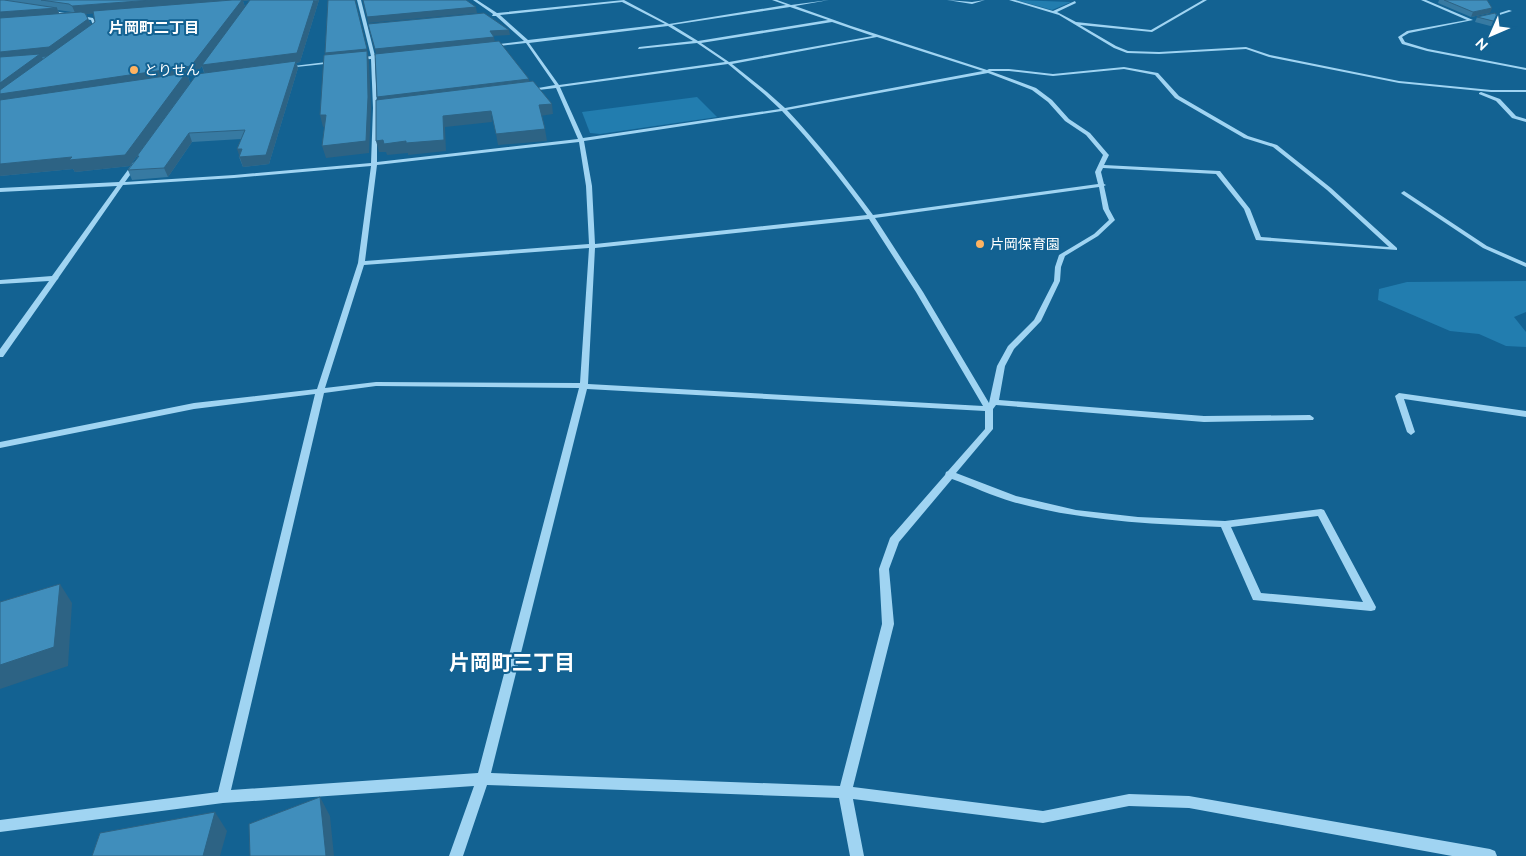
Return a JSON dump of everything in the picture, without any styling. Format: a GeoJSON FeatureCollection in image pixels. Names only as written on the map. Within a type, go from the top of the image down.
{"type":"FeatureCollection","features":[{"type":"Feature","properties":{"kind":"street"},"geometry":{"type":"LineString","coordinates":[[223,797],[320,391],[361,264],[374,164],[375,108],[370,26],[359,0]]}},
{"type":"Feature","properties":{"kind":"street"},"geometry":{"type":"LineString","coordinates":[[456,856],[484,779],[584,386],[592,246],[589,186],[581,140],[558,87],[527,42],[491,15],[475,0]]}},
{"type":"Feature","properties":{"kind":"street"},"geometry":{"type":"LineString","coordinates":[[491,15],[622,0],[668,24],[728,63],[785,111],[849,185],[872,217],[992,406]]}},
{"type":"Feature","properties":{"kind":"street"},"geometry":{"type":"LineString","coordinates":[[774,0],[985,71],[1034,90],[1050,101],[1067,120],[1088,134],[1106,155],[1098,172],[1103,185],[1105,209],[1112,220],[1096,235],[1062,255],[1058,267],[1058,281],[1037,321],[1011,348],[1001,366],[989,429],[949,474],[894,542],[884,569],[888,624],[845,792],[857,856]]}},
{"type":"Feature","properties":{"kind":"street"},"geometry":{"type":"LineString","coordinates":[[488,46],[793,7],[826,0]]}},
{"type":"Feature","properties":{"kind":"street"},"geometry":{"type":"LineString","coordinates":[[949,0],[972,2],[983,0]]}},
{"type":"Feature","properties":{"kind":"street"},"geometry":{"type":"LineString","coordinates":[[1011,0],[1054,12],[1127,52],[1159,53],[1246,48],[1269,56],[1399,82],[1472,89],[1526,91]]}},
{"type":"Feature","properties":{"kind":"street"},"geometry":{"type":"LineString","coordinates":[[1073,23],[1152,31],[1205,0]]}},
{"type":"Feature","properties":{"kind":"street"},"geometry":{"type":"LineString","coordinates":[[1423,0],[1458,12],[1471,20]]}},
{"type":"Feature","properties":{"kind":"street"},"geometry":{"type":"LineString","coordinates":[[1054,12],[1075,2]]}},
{"type":"Feature","properties":{"kind":"street"},"geometry":{"type":"LineString","coordinates":[[39,10],[92,19],[96,28],[89,33]]}},
{"type":"Feature","properties":{"kind":"street"},"geometry":{"type":"LineString","coordinates":[[1510,10],[1471,20],[1408,32],[1400,37],[1400,40],[1410,46],[1427,50],[1526,69]]}},
{"type":"Feature","properties":{"kind":"street"},"geometry":{"type":"LineString","coordinates":[[58,20],[96,16]]}},
{"type":"Feature","properties":{"kind":"street"},"geometry":{"type":"LineString","coordinates":[[639,48],[696,42],[832,21]]}},
{"type":"Feature","properties":{"kind":"street"},"geometry":{"type":"LineString","coordinates":[[519,92],[728,63],[880,36]]}},
{"type":"Feature","properties":{"kind":"street"},"geometry":{"type":"LineString","coordinates":[[1124,68],[1127,52]]}},
{"type":"Feature","properties":{"kind":"street"},"geometry":{"type":"LineString","coordinates":[[347,60],[392,56]]}},
{"type":"Feature","properties":{"kind":"street"},"geometry":{"type":"LineString","coordinates":[[285,67],[338,61]]}},
{"type":"Feature","properties":{"kind":"street"},"geometry":{"type":"LineString","coordinates":[[0,190],[120,184],[374,164],[581,140],[785,111],[985,71],[1009,70],[1053,75],[1124,68],[1156,74],[1177,97],[1246,138],[1275,146],[1329,189],[1395,250],[1258,239],[1247,209],[1218,172],[1101,166]]}},
{"type":"Feature","properties":{"kind":"street"},"geometry":{"type":"LineString","coordinates":[[1472,89],[1498,100],[1514,117],[1526,121]]}},
{"type":"Feature","properties":{"kind":"street"},"geometry":{"type":"LineString","coordinates":[[375,108],[385,107]]}},
{"type":"Feature","properties":{"kind":"street"},"geometry":{"type":"LineString","coordinates":[[0,355],[137,161]]}},
{"type":"Feature","properties":{"kind":"street"},"geometry":{"type":"LineString","coordinates":[[361,264],[592,246],[872,217],[1103,185]]}},
{"type":"Feature","properties":{"kind":"street"},"geometry":{"type":"LineString","coordinates":[[1404,193],[1485,247],[1526,265]]}},
{"type":"Feature","properties":{"kind":"street"},"geometry":{"type":"LineString","coordinates":[[0,282],[56,278]]}},
{"type":"Feature","properties":{"kind":"street"},"geometry":{"type":"LineString","coordinates":[[0,445],[194,406],[376,384],[584,386],[992,406],[1204,419],[1310,418]]}},
{"type":"Feature","properties":{"kind":"street"},"geometry":{"type":"LineString","coordinates":[[1411,432],[1398,396],[1526,414]]}},
{"type":"Feature","properties":{"kind":"street"},"geometry":{"type":"LineString","coordinates":[[949,474],[1014,499],[1076,513],[1138,520],[1225,524],[1321,512],[1370,607],[1257,598],[1225,524]]}},
{"type":"Feature","properties":{"kind":"street"},"geometry":{"type":"LineString","coordinates":[[0,826],[223,797],[484,779],[845,792],[1043,817],[1129,800],[1189,802],[1490,856]]}},
{"type":"Feature","properties":{"kind":"shaded area"},"geometry":{"type":"Polygon","coordinates":[[[1016,0],[1071,2],[1052,10],[1016,0]]]}},
{"type":"Feature","properties":{"kind":"shaded area"},"geometry":{"type":"Polygon","coordinates":[[[697,97],[717,117],[600,134],[590,133],[582,112],[697,97]]]}},
{"type":"Feature","properties":{"kind":"shaded area"},"geometry":{"type":"Polygon","coordinates":[[[1526,281],[1526,312],[1514,317],[1526,332],[1526,347],[1506,346],[1479,334],[1450,331],[1378,300],[1379,289],[1407,282],[1526,281]]]}},
{"type":"Feature","properties":{"kind":"building"},"geometry":{"type":"Polygon","coordinates":[[[0,0],[4,0],[57,8],[0,12],[0,0]]]}},
{"type":"Feature","properties":{"kind":"building"},"geometry":{"type":"Polygon","coordinates":[[[41,0],[152,0],[72,6],[41,0]]]}},
{"type":"Feature","properties":{"kind":"building"},"geometry":{"type":"Polygon","coordinates":[[[242,0],[191,66],[0,94],[0,90],[95,22],[93,11],[242,0]]]}},
{"type":"Feature","properties":{"kind":"building"},"geometry":{"type":"Polygon","coordinates":[[[250,0],[314,0],[297,53],[202,65],[250,0]]]}},
{"type":"Feature","properties":{"kind":"building"},"geometry":{"type":"Polygon","coordinates":[[[328,0],[355,0],[367,49],[325,53],[328,0]]]}},
{"type":"Feature","properties":{"kind":"building"},"geometry":{"type":"Polygon","coordinates":[[[363,0],[466,0],[476,7],[367,17],[363,0]]]}},
{"type":"Feature","properties":{"kind":"building"},"geometry":{"type":"Polygon","coordinates":[[[1444,0],[1487,0],[1492,8],[1473,12],[1444,0]]]}},
{"type":"Feature","properties":{"kind":"building"},"geometry":{"type":"Polygon","coordinates":[[[85,13],[88,19],[49,47],[0,52],[0,18],[85,13]]]}},
{"type":"Feature","properties":{"kind":"building"},"geometry":{"type":"Polygon","coordinates":[[[484,13],[509,30],[490,31],[494,37],[375,49],[368,24],[484,13]]]}},
{"type":"Feature","properties":{"kind":"building"},"geometry":{"type":"Polygon","coordinates":[[[1495,13],[1501,23],[1477,17],[1495,13]]]}},
{"type":"Feature","properties":{"kind":"building"},"geometry":{"type":"Polygon","coordinates":[[[499,41],[529,79],[377,97],[375,54],[499,41]]]}},
{"type":"Feature","properties":{"kind":"building"},"geometry":{"type":"Polygon","coordinates":[[[367,51],[368,97],[366,141],[322,146],[326,115],[320,115],[324,55],[367,51]]]}},
{"type":"Feature","properties":{"kind":"building"},"geometry":{"type":"Polygon","coordinates":[[[40,54],[0,83],[0,57],[40,54]]]}},
{"type":"Feature","properties":{"kind":"building"},"geometry":{"type":"Polygon","coordinates":[[[296,61],[266,155],[239,157],[242,149],[237,149],[245,130],[189,133],[164,168],[128,170],[197,74],[296,61]]]}},
{"type":"Feature","properties":{"kind":"building"},"geometry":{"type":"Polygon","coordinates":[[[186,73],[125,155],[69,160],[72,157],[0,164],[0,100],[186,73]]]}},
{"type":"Feature","properties":{"kind":"building"},"geometry":{"type":"Polygon","coordinates":[[[533,81],[552,104],[539,105],[545,129],[496,134],[491,111],[443,116],[444,140],[406,143],[406,141],[384,144],[383,140],[376,141],[376,100],[533,81]]]}},
{"type":"Feature","properties":{"kind":"building"},"geometry":{"type":"Polygon","coordinates":[[[60,584],[54,647],[0,665],[0,602],[60,584]]]}},
{"type":"Feature","properties":{"kind":"building"},"geometry":{"type":"Polygon","coordinates":[[[320,797],[326,856],[250,856],[249,824],[320,797]]]}},
{"type":"Feature","properties":{"kind":"building"},"geometry":{"type":"Polygon","coordinates":[[[215,812],[203,856],[92,856],[100,833],[215,812]]]}},
{"type":"Feature","properties":{"kind":"place","name":"とりせん"},"geometry":{"type":"Point","coordinates":[134,70]}},
{"type":"Feature","properties":{"kind":"place","name":"片岡保育園"},"geometry":{"type":"Point","coordinates":[980,244]}},
{"type":"Feature","properties":{"kind":"district","name":"片岡町二丁目"},"geometry":{"type":"Point","coordinates":[154,28]}},
{"type":"Feature","properties":{"kind":"district","name":"片岡町三丁目"},"geometry":{"type":"Point","coordinates":[512,663]}}]}
